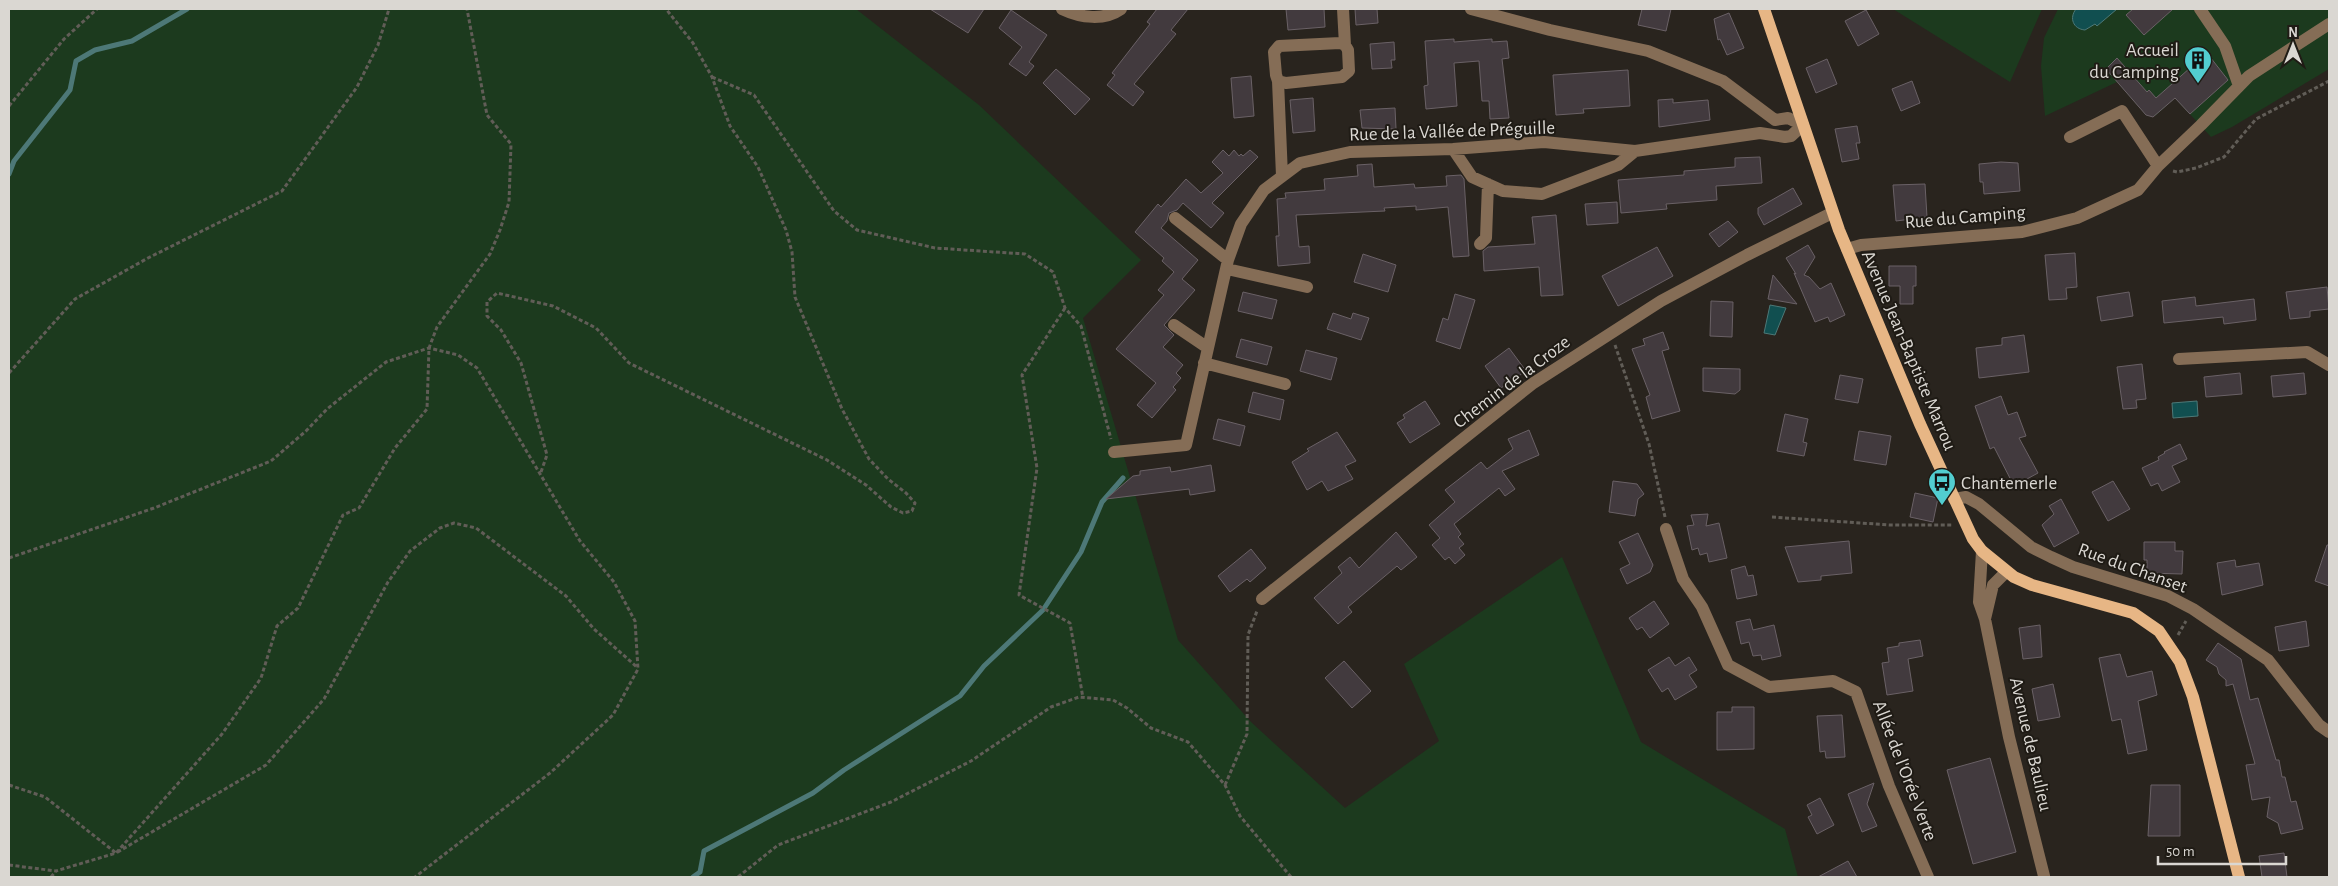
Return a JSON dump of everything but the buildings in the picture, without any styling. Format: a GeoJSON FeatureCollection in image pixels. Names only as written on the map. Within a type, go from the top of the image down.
{"type":"FeatureCollection","features":[{"type":"Feature","properties":{"kind":"main road","name":"Avenue Jean-Baptiste Marrou"},"geometry":{"type":"LineString","coordinates":[[1764,9],[1832,213],[1964,520],[1982,551],[2006,572],[2032,586],[2133,613],[2158,631],[2180,662],[2193,698],[2239,877]]}},
{"type":"Feature","properties":{"kind":"street"},"geometry":{"type":"LineString","coordinates":[[1062,9],[1087,17],[1111,16],[1121,9]]}},
{"type":"Feature","properties":{"kind":"street"},"geometry":{"type":"LineString","coordinates":[[1278,81],[1286,83],[1342,77],[1349,71],[1348,50],[1345,45],[1344,9]]}},
{"type":"Feature","properties":{"kind":"street"},"geometry":{"type":"LineString","coordinates":[[1471,9],[1550,30],[1648,51],[1724,81],[1775,120]]}},
{"type":"Feature","properties":{"kind":"street"},"geometry":{"type":"LineString","coordinates":[[2200,9],[2225,46],[2239,86]]}},
{"type":"Feature","properties":{"kind":"street","name":"Rue du Camping"},"geometry":{"type":"LineString","coordinates":[[1847,249],[1880,243],[2022,232],[2077,218],[2138,190],[2158,166],[2249,76],[2329,24]]}},
{"type":"Feature","properties":{"kind":"street"},"geometry":{"type":"LineString","coordinates":[[1282,176],[1278,81],[1274,52],[1279,46],[1340,43],[1345,45]]}},
{"type":"Feature","properties":{"kind":"street"},"geometry":{"type":"LineString","coordinates":[[2070,138],[2122,110],[2158,166]]}},
{"type":"Feature","properties":{"kind":"street"},"geometry":{"type":"LineString","coordinates":[[1760,133],[1775,120],[1788,118],[1803,125]]}},
{"type":"Feature","properties":{"kind":"street","name":"Rue de la Vallée de Préguille"},"geometry":{"type":"LineString","coordinates":[[1114,452],[1186,445],[1228,264],[1241,224],[1264,190],[1300,163],[1350,152],[1453,149],[1544,142],[1634,151],[1760,133],[1785,137],[1791,136],[1803,125]]}},
{"type":"Feature","properties":{"kind":"street"},"geometry":{"type":"LineString","coordinates":[[1453,149],[1472,177],[1503,191],[1542,194],[1618,165],[1634,151]]}},
{"type":"Feature","properties":{"kind":"street"},"geometry":{"type":"LineString","coordinates":[[1480,244],[1486,238],[1488,184]]}},
{"type":"Feature","properties":{"kind":"street","name":"Chemin de la Croze"},"geometry":{"type":"LineString","coordinates":[[1262,599],[1532,384],[1702,278],[1832,213]]}},
{"type":"Feature","properties":{"kind":"street"},"geometry":{"type":"LineString","coordinates":[[1176,218],[1228,264],[1307,288]]}},
{"type":"Feature","properties":{"kind":"street"},"geometry":{"type":"LineString","coordinates":[[1174,325],[1208,348]]}},
{"type":"Feature","properties":{"kind":"street"},"geometry":{"type":"LineString","coordinates":[[2179,359],[2307,352],[2329,365]]}},
{"type":"Feature","properties":{"kind":"street"},"geometry":{"type":"LineString","coordinates":[[1204,363],[1285,384]]}},
{"type":"Feature","properties":{"kind":"street","name":"Rue du Chanset"},"geometry":{"type":"LineString","coordinates":[[1954,499],[1966,497],[1979,504],[2031,547],[2051,557],[2073,567],[2168,596],[2193,609],[2268,660],[2319,725],[2329,732]]}},
{"type":"Feature","properties":{"kind":"street","name":"Allée de l'Orée Verte"},"geometry":{"type":"LineString","coordinates":[[1666,529],[1683,579],[1702,607],[1728,665],[1769,687],[1833,681],[1856,692],[1890,786],[1928,877]]}},
{"type":"Feature","properties":{"kind":"street","name":"Avenue de Baulieu"},"geometry":{"type":"LineString","coordinates":[[1982,551],[1979,602],[1985,619],[2009,738],[2047,877]]}},
{"type":"Feature","properties":{"kind":"street"},"geometry":{"type":"LineString","coordinates":[[1985,619],[1993,585],[2006,572]]}},
{"type":"Feature","properties":{"kind":"path"},"geometry":{"type":"LineString","coordinates":[[9,106],[64,39],[97,9]]}},
{"type":"Feature","properties":{"kind":"path"},"geometry":{"type":"LineString","coordinates":[[9,374],[75,299],[148,258],[282,191],[357,87],[378,45],[389,9]]}},
{"type":"Feature","properties":{"kind":"path"},"geometry":{"type":"LineString","coordinates":[[116,854],[222,734],[261,678],[277,626],[298,608],[343,515],[359,508],[395,448],[427,409],[429,348],[437,327],[490,254],[509,202],[512,144],[487,115],[467,9]]}},
{"type":"Feature","properties":{"kind":"path"},"geometry":{"type":"LineString","coordinates":[[541,472],[547,455],[521,363],[500,330],[487,316],[487,302],[497,293],[552,306],[596,328],[629,363],[827,460],[866,484],[890,507],[903,514],[912,511],[915,503],[888,479],[870,459],[842,409],[816,342],[795,297],[792,252],[786,230],[758,167],[730,126],[712,77],[693,43],[666,9]]}},
{"type":"Feature","properties":{"kind":"path"},"geometry":{"type":"LineString","coordinates":[[712,77],[754,95],[834,211],[857,230],[935,248],[1025,254],[1052,272],[1065,308],[1081,326],[1114,452]]}},
{"type":"Feature","properties":{"kind":"path"},"geometry":{"type":"LineString","coordinates":[[2158,166],[2177,172],[2224,157],[2256,119],[2329,81]]}},
{"type":"Feature","properties":{"kind":"path"},"geometry":{"type":"LineString","coordinates":[[1065,308],[1022,375],[1037,468],[1019,595],[1070,623],[1083,698]]}},
{"type":"Feature","properties":{"kind":"path"},"geometry":{"type":"LineString","coordinates":[[1611,333],[1649,444],[1664,508],[1666,529]]}},
{"type":"Feature","properties":{"kind":"path"},"geometry":{"type":"LineString","coordinates":[[9,558],[154,508],[271,461],[306,431],[327,408],[386,362],[429,348],[458,355],[478,368],[580,541],[614,582],[635,621],[638,669],[613,714],[550,774],[415,877]]}},
{"type":"Feature","properties":{"kind":"path"},"geometry":{"type":"LineString","coordinates":[[1772,517],[1948,527],[1964,520]]}},
{"type":"Feature","properties":{"kind":"path"},"geometry":{"type":"LineString","coordinates":[[9,865],[56,871],[116,854],[266,765],[324,699],[388,582],[410,551],[440,528],[454,523],[476,528],[532,569],[566,596],[594,629],[638,669]]}},
{"type":"Feature","properties":{"kind":"path"},"geometry":{"type":"LineString","coordinates":[[1225,784],[1247,734],[1248,635],[1262,599]]}},
{"type":"Feature","properties":{"kind":"path"},"geometry":{"type":"LineString","coordinates":[[2170,648],[2193,609]]}},
{"type":"Feature","properties":{"kind":"path"},"geometry":{"type":"LineString","coordinates":[[738,877],[778,845],[891,802],[971,761],[1050,707],[1083,698],[1113,700],[1127,708],[1151,728],[1188,742],[1225,784],[1240,816],[1291,877]]}},
{"type":"Feature","properties":{"kind":"path"},"geometry":{"type":"LineString","coordinates":[[9,785],[45,797],[116,854]]}},
{"type":"Feature","properties":{"kind":"path"},"geometry":{"type":"LineString","coordinates":[[50,877],[56,871]]}},
{"type":"Feature","properties":{"kind":"green space"},"geometry":{"type":"Polygon","coordinates":[[[9,9],[856,9],[979,105],[1141,260],[1083,318],[1178,640],[1251,722],[1345,808],[1439,741],[1404,664],[1562,557],[1641,742],[1785,829],[1798,877],[9,877],[9,9]]]}},
{"type":"Feature","properties":{"kind":"green space"},"geometry":{"type":"Polygon","coordinates":[[[1893,9],[2042,9],[2010,82],[1893,9]]]}},
{"type":"Feature","properties":{"kind":"green space"},"geometry":{"type":"Polygon","coordinates":[[[2058,9],[2329,9],[2329,69],[2232,127],[2211,137],[2175,98],[2155,116],[2146,115],[2117,82],[2045,116],[2041,66],[2044,38],[2058,9]]]}},
{"type":"Feature","properties":{"kind":"water"},"geometry":{"type":"Polygon","coordinates":[[[2076,9],[2117,9],[2097,26],[2095,24],[2085,30],[2078,28],[2073,22],[2076,9]]]}},
{"type":"Feature","properties":{"kind":"water"},"geometry":{"type":"Polygon","coordinates":[[[1770,305],[1786,308],[1775,335],[1764,333],[1770,305]]]}},
{"type":"Feature","properties":{"kind":"water"},"geometry":{"type":"Polygon","coordinates":[[[2197,401],[2198,416],[2173,418],[2172,403],[2197,401]]]}},
{"type":"Feature","properties":{"kind":"waterway"},"geometry":{"type":"LineString","coordinates":[[9,174],[14,161],[70,90],[76,61],[95,50],[132,41],[187,9]]}},
{"type":"Feature","properties":{"kind":"waterway"},"geometry":{"type":"LineString","coordinates":[[693,877],[700,872],[704,851],[813,793],[844,770],[960,696],[984,666],[1043,610],[1081,552],[1102,502],[1123,478]]}},
{"type":"Feature","properties":{"kind":"place","name":"Accueil du Camping"},"geometry":{"type":"Point","coordinates":[2198,84]}},
{"type":"Feature","properties":{"kind":"place","name":"Chantemerle"},"geometry":{"type":"Point","coordinates":[1942,506]}}]}
